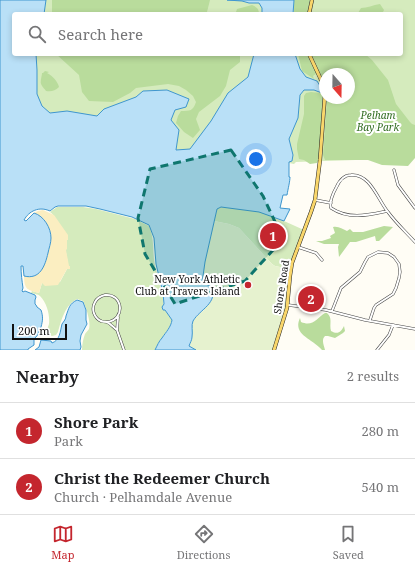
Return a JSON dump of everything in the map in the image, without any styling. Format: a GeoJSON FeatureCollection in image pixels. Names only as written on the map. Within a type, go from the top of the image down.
{"type":"FeatureCollection","features":[{"type":"Feature","properties":{"kind":"main road"},"geometry":{"type":"LineString","coordinates":[[309,12],[312,0]]}},
{"type":"Feature","properties":{"kind":"main road","name":"Shore Road"},"geometry":{"type":"LineString","coordinates":[[274,350],[288,305],[290,269],[315,200],[317,184],[325,94],[323,84],[310,56]]}},
{"type":"Feature","properties":{"kind":"street"},"geometry":{"type":"LineString","coordinates":[[394,170],[398,185],[415,208]]}},
{"type":"Feature","properties":{"kind":"street"},"geometry":{"type":"LineString","coordinates":[[387,211],[352,216],[343,214],[332,209],[330,206],[335,190],[341,180],[348,175],[353,174],[363,177],[367,180],[395,222],[415,242]]}},
{"type":"Feature","properties":{"kind":"street"},"geometry":{"type":"LineString","coordinates":[[315,200],[331,203]]}},
{"type":"Feature","properties":{"kind":"street"},"geometry":{"type":"LineString","coordinates":[[297,247],[316,253],[322,260]]}},
{"type":"Feature","properties":{"kind":"street"},"geometry":{"type":"LineString","coordinates":[[332,311],[341,288],[358,274],[366,259],[376,253],[388,253],[391,254],[399,264],[399,278],[393,294],[376,305],[370,320]]}},
{"type":"Feature","properties":{"kind":"street"},"geometry":{"type":"LineString","coordinates":[[117,330],[107,322],[99,320],[95,316],[93,308],[94,303],[100,297],[109,295],[117,300],[120,307],[117,330],[124,350]]}},
{"type":"Feature","properties":{"kind":"street"},"geometry":{"type":"LineString","coordinates":[[288,305],[332,311],[415,329]]}},
{"type":"Feature","properties":{"kind":"street"},"geometry":{"type":"LineString","coordinates":[[107,322],[114,320],[118,316]]}},
{"type":"Feature","properties":{"kind":"street"},"geometry":{"type":"LineString","coordinates":[[378,350],[389,335],[393,325]]}},
{"type":"Feature","properties":{"kind":"highlighted area"},"geometry":{"type":"Polygon","coordinates":[[[231,150],[263,196],[283,239],[245,281],[175,304],[145,254],[138,218],[150,169],[231,150]]]}},
{"type":"Feature","properties":{"kind":"green space"},"geometry":{"type":"Polygon","coordinates":[[[45,0],[262,0],[262,12],[42,12],[45,0]]]}},
{"type":"Feature","properties":{"kind":"green space"},"geometry":{"type":"Polygon","coordinates":[[[52,0],[210,0],[207,12],[52,12],[52,0]]]}},
{"type":"Feature","properties":{"kind":"green space","name":"Pelham Bay Park"},"geometry":{"type":"Polygon","coordinates":[[[294,0],[415,0],[415,158],[289,163],[290,177],[287,195],[283,195],[280,208],[290,209],[284,221],[304,230],[290,269],[272,264],[239,228],[214,221],[217,209],[221,207],[241,209],[284,56],[403,56],[403,12],[293,12],[294,0]]]}},
{"type":"Feature","properties":{"kind":"green space"},"geometry":{"type":"Polygon","coordinates":[[[294,0],[310,0],[307,12],[294,12],[294,0]]]}},
{"type":"Feature","properties":{"kind":"green space"},"geometry":{"type":"Polygon","coordinates":[[[380,4],[384,10],[383,12],[359,12],[361,8],[380,4]]]}},
{"type":"Feature","properties":{"kind":"green space"},"geometry":{"type":"Polygon","coordinates":[[[252,5],[257,8],[259,12],[236,12],[237,9],[252,5]]]}},
{"type":"Feature","properties":{"kind":"green space"},"geometry":{"type":"Polygon","coordinates":[[[30,56],[258,56],[211,151],[86,154],[53,124],[21,89],[14,69],[30,56]]]}},
{"type":"Feature","properties":{"kind":"green space"},"geometry":{"type":"Polygon","coordinates":[[[58,56],[240,56],[240,62],[230,70],[226,86],[220,96],[199,112],[196,119],[200,130],[193,138],[184,132],[176,123],[181,111],[191,110],[196,102],[193,96],[179,86],[168,84],[136,88],[113,102],[89,101],[82,92],[79,75],[58,56]]]}},
{"type":"Feature","properties":{"kind":"green space"},"geometry":{"type":"Polygon","coordinates":[[[298,56],[308,56],[317,73],[313,76],[314,79],[302,71],[298,56]]]}},
{"type":"Feature","properties":{"kind":"green space"},"geometry":{"type":"Polygon","coordinates":[[[312,56],[367,56],[388,80],[396,104],[410,122],[415,125],[415,158],[408,166],[382,165],[368,160],[325,160],[323,155],[327,104],[355,104],[355,68],[319,68],[319,71],[312,56]]]}},
{"type":"Feature","properties":{"kind":"green space"},"geometry":{"type":"Polygon","coordinates":[[[45,71],[49,72],[47,73],[53,77],[58,83],[59,87],[51,91],[46,91],[41,85],[42,73],[45,71]]]}},
{"type":"Feature","properties":{"kind":"green space"},"geometry":{"type":"Polygon","coordinates":[[[306,93],[319,93],[319,104],[322,104],[319,159],[317,163],[310,164],[299,159],[297,149],[304,114],[304,96],[306,93]]]}},
{"type":"Feature","properties":{"kind":"green space"},"geometry":{"type":"Polygon","coordinates":[[[57,207],[83,207],[96,209],[135,219],[149,226],[152,236],[156,271],[163,296],[162,310],[165,310],[172,320],[155,350],[82,350],[85,333],[89,329],[89,323],[87,311],[83,301],[77,299],[69,305],[62,318],[56,335],[52,336],[48,334],[48,309],[40,296],[31,293],[32,291],[39,293],[42,283],[60,282],[67,269],[69,269],[62,231],[55,217],[50,212],[57,207]]]}},
{"type":"Feature","properties":{"kind":"green space","name":"New York Athletic Club at Travers Island"},"geometry":{"type":"Polygon","coordinates":[[[214,221],[239,228],[272,264],[290,269],[288,305],[274,350],[196,350],[189,347],[192,338],[192,322],[204,310],[202,283],[214,221]]]}},
{"type":"Feature","properties":{"kind":"green space"},"geometry":{"type":"Polygon","coordinates":[[[384,226],[393,227],[379,241],[376,241],[375,236],[356,242],[350,242],[339,257],[339,244],[324,244],[316,241],[331,238],[330,236],[335,233],[333,227],[339,227],[347,231],[350,229],[353,232],[363,232],[384,226]]]}},
{"type":"Feature","properties":{"kind":"green space"},"geometry":{"type":"Polygon","coordinates":[[[327,313],[330,317],[331,331],[336,333],[339,332],[344,326],[345,331],[335,338],[325,336],[323,341],[325,350],[322,350],[301,333],[298,324],[300,318],[301,322],[312,323],[327,313]]]}},
{"type":"Feature","properties":{"kind":"sand"},"geometry":{"type":"Polygon","coordinates":[[[43,210],[54,215],[68,235],[66,250],[70,269],[67,269],[58,285],[45,286],[42,283],[39,293],[27,289],[24,276],[32,277],[37,274],[44,266],[47,258],[51,240],[49,230],[44,220],[34,213],[43,210]]]}},
{"type":"Feature","properties":{"kind":"water"},"geometry":{"type":"Polygon","coordinates":[[[0,0],[46,0],[44,12],[12,12],[12,56],[36,56],[37,94],[42,106],[50,113],[67,111],[97,116],[104,109],[136,97],[143,91],[167,90],[189,99],[186,107],[175,110],[171,120],[179,130],[176,150],[190,149],[211,121],[228,93],[248,77],[253,56],[296,56],[300,69],[306,77],[317,81],[319,84],[319,92],[314,90],[304,90],[300,95],[298,118],[289,139],[293,155],[292,161],[289,162],[290,177],[287,195],[283,195],[280,208],[290,209],[284,221],[259,212],[221,207],[217,209],[205,262],[202,283],[211,286],[213,297],[192,323],[192,338],[189,346],[196,350],[155,350],[172,320],[162,307],[164,304],[163,293],[156,264],[154,238],[149,225],[132,217],[86,206],[58,206],[50,211],[42,209],[35,210],[24,220],[26,221],[34,213],[41,217],[50,230],[51,238],[45,263],[38,274],[30,277],[24,276],[23,266],[21,266],[22,291],[35,295],[35,304],[41,310],[42,314],[41,327],[34,339],[34,345],[28,350],[0,350],[0,0]]]}},
{"type":"Feature","properties":{"kind":"water"},"geometry":{"type":"Polygon","coordinates":[[[227,0],[294,0],[293,12],[262,12],[262,8],[259,3],[227,0]]]}},
{"type":"Feature","properties":{"kind":"water"},"geometry":{"type":"Polygon","coordinates":[[[77,300],[83,302],[86,310],[87,324],[81,335],[80,350],[35,350],[39,347],[41,340],[51,341],[52,343],[57,340],[70,306],[77,300]]]}},
{"type":"Feature","properties":{"kind":"place","name":"Shore Park"},"geometry":{"type":"Point","coordinates":[273,236]}},
{"type":"Feature","properties":{"kind":"place","name":"New York Athletic Club at Travers Island"},"geometry":{"type":"Point","coordinates":[248,285]}},
{"type":"Feature","properties":{"kind":"place","name":"Christ the Redeemer Church"},"geometry":{"type":"Point","coordinates":[311,299]}}]}
